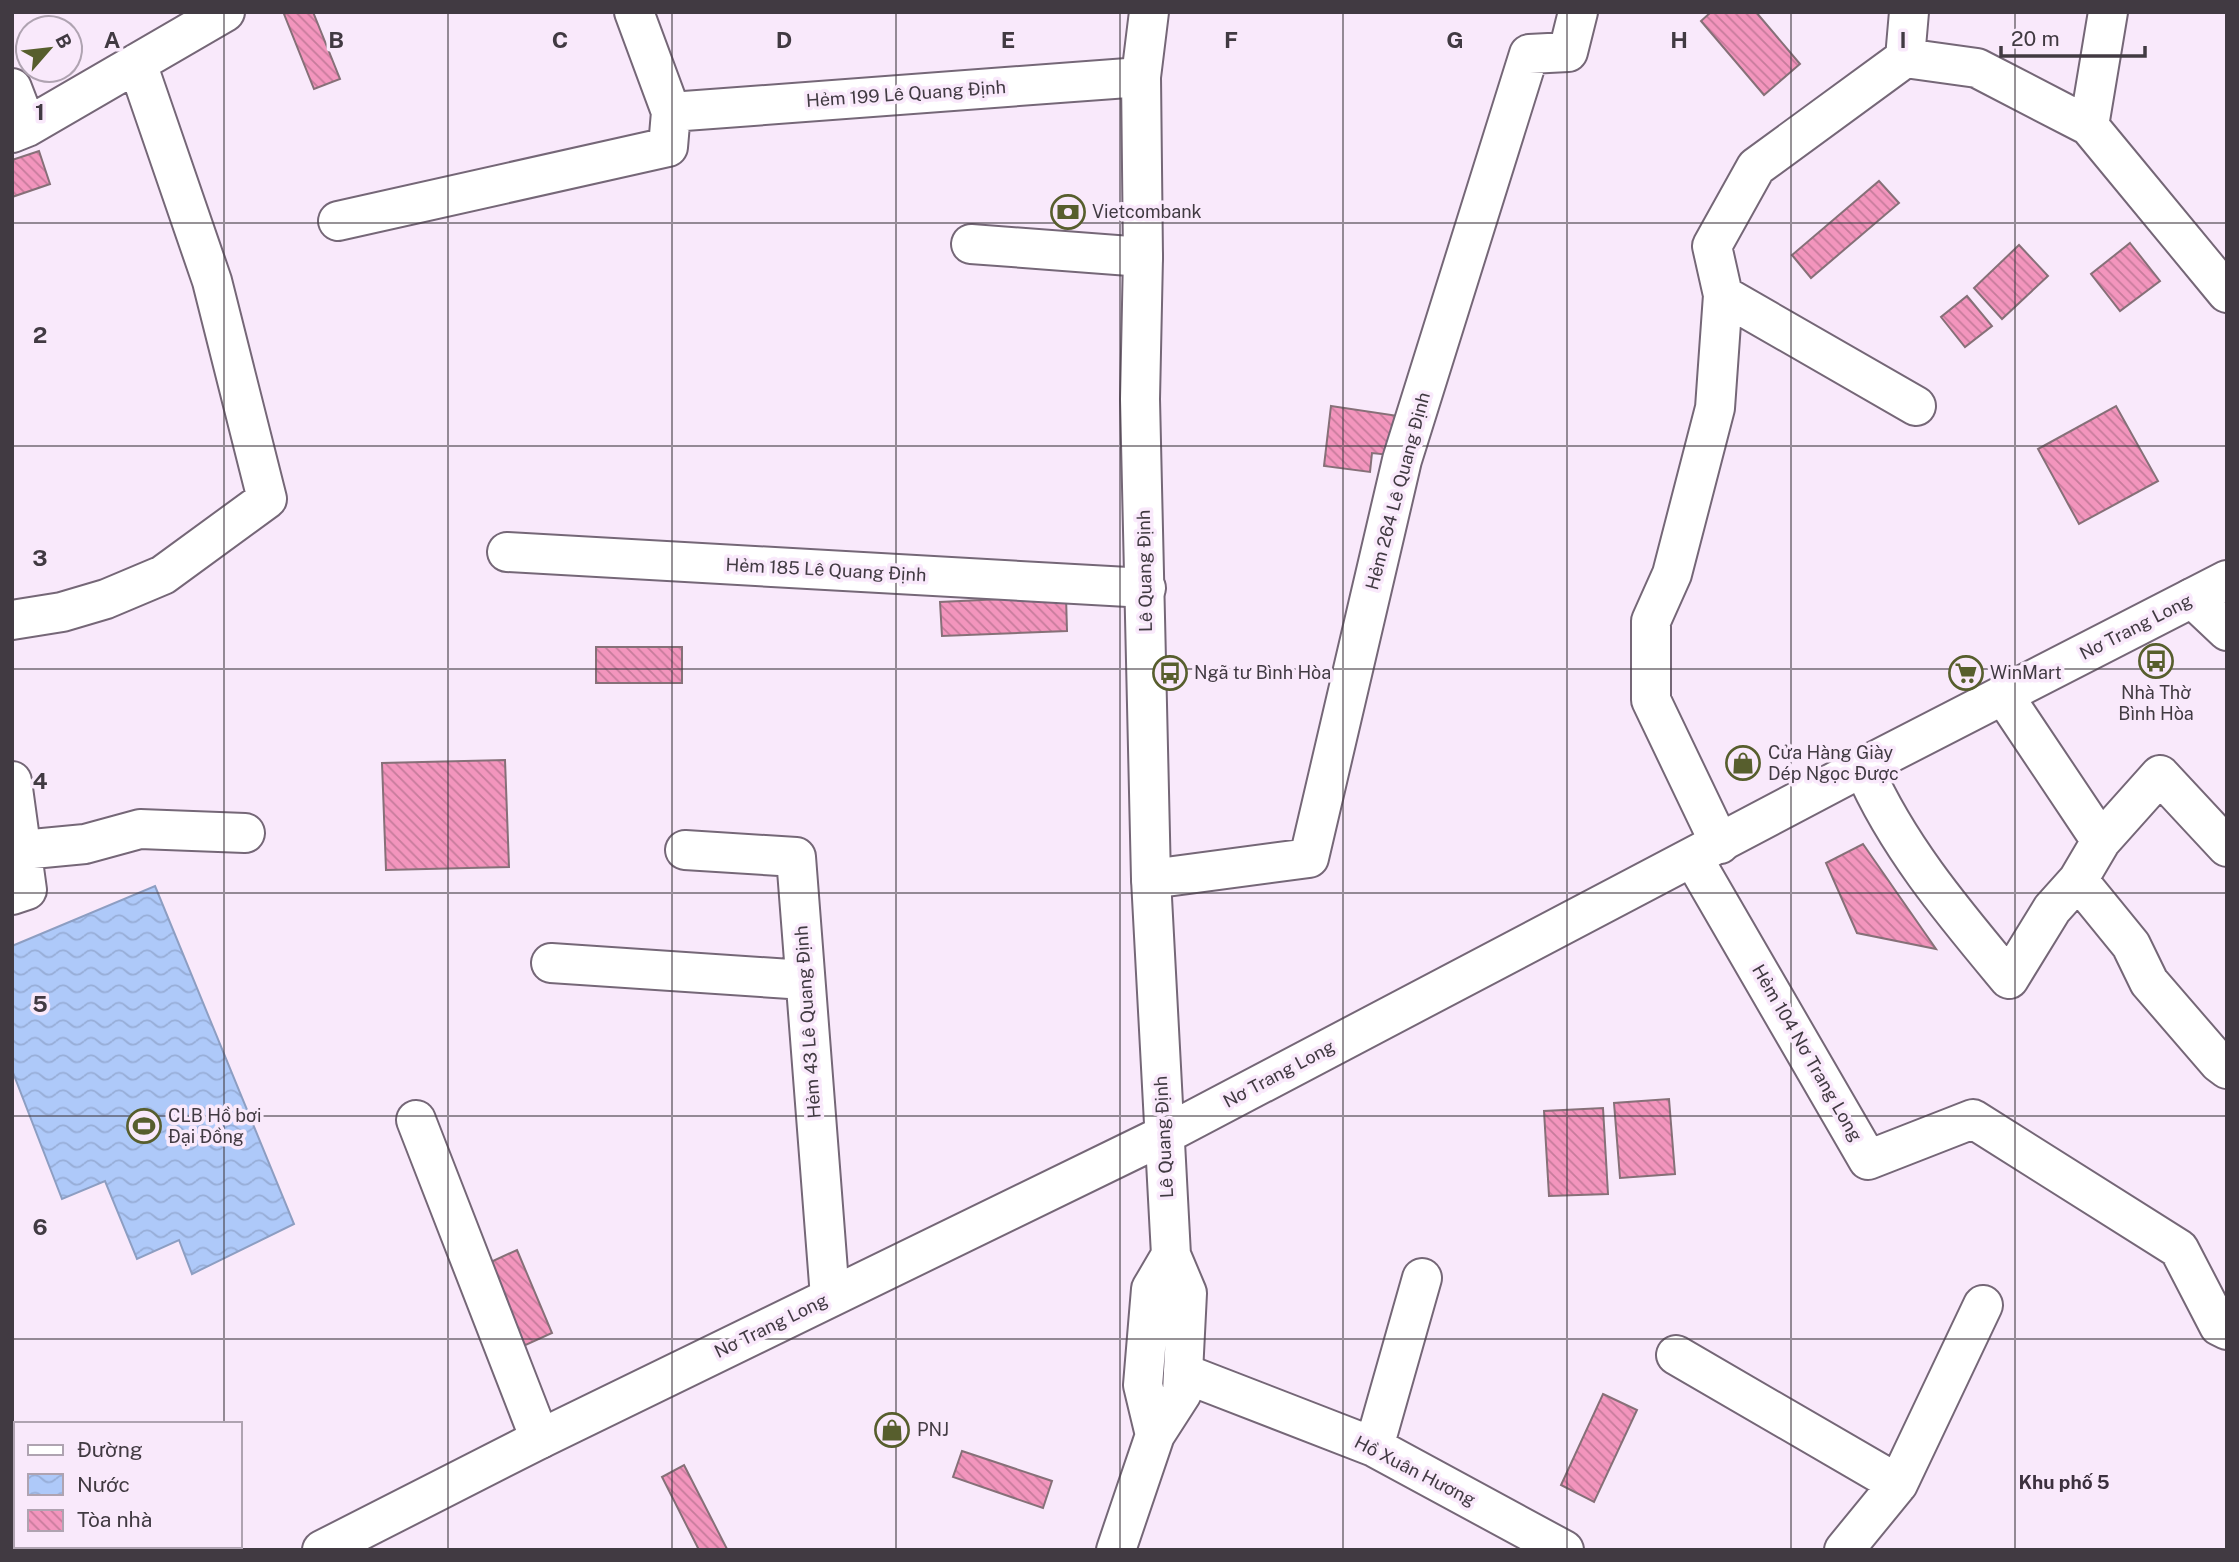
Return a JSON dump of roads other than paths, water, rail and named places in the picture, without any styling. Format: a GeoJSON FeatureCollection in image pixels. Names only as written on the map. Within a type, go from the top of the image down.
{"type":"FeatureCollection","features":[{"type":"Feature","properties":{"kind":"main road"},"geometry":{"type":"LineString","coordinates":[[12,88],[19,130],[225,12]]}},
{"type":"Feature","properties":{"kind":"main road"},"geometry":{"type":"LineString","coordinates":[[338,221],[668,147],[671,111],[634,12]]}},
{"type":"Feature","properties":{"kind":"main road","name":"Lê Quang Định"},"geometry":{"type":"LineString","coordinates":[[1116,1550],[1155,1434],[1182,1393],[1186,1293],[1171,1255],[1151,879],[1140,399],[1143,257],[1141,77],[1149,12]]}},
{"type":"Feature","properties":{"kind":"main road","name":"Hẻm 264 Lê Quang Định"},"geometry":{"type":"LineString","coordinates":[[1151,879],[1309,858],[1402,460],[1524,67],[1529,54],[1568,52],[1578,12]]}},
{"type":"Feature","properties":{"kind":"main road"},"geometry":{"type":"LineString","coordinates":[[1909,12],[1905,58],[1977,68],[2089,126],[2227,293]]}},
{"type":"Feature","properties":{"kind":"main road"},"geometry":{"type":"LineString","coordinates":[[2089,126],[2108,12]]}},
{"type":"Feature","properties":{"kind":"main road","name":"Hẻm 104 Nơ Trang Long"},"geometry":{"type":"LineString","coordinates":[[1905,58],[1756,167],[1712,246],[1723,295],[1715,408],[1672,574],[1651,621],[1651,701],[1707,851],[1868,1160],[1973,1119],[2179,1249],[2219,1326],[2227,1330]]}},
{"type":"Feature","properties":{"kind":"main road"},"geometry":{"type":"LineString","coordinates":[[12,620],[62,612],[163,575],[267,499],[212,281],[137,63]]}},
{"type":"Feature","properties":{"kind":"main road","name":"Hẻm 199 Lê Quang Định"},"geometry":{"type":"LineString","coordinates":[[671,111],[1141,77]]}},
{"type":"Feature","properties":{"kind":"main road"},"geometry":{"type":"LineString","coordinates":[[971,244],[1143,257]]}},
{"type":"Feature","properties":{"kind":"main road"},"geometry":{"type":"LineString","coordinates":[[1723,295],[1916,407]]}},
{"type":"Feature","properties":{"kind":"main road","name":"Hẻm 185 Lê Quang Định"},"geometry":{"type":"LineString","coordinates":[[507,552],[1146,588]]}},
{"type":"Feature","properties":{"kind":"main road","name":"Nơ Trang Long"},"geometry":{"type":"LineString","coordinates":[[322,1550],[540,1438],[1164,1135],[1863,767],[2227,580]]}},
{"type":"Feature","properties":{"kind":"main road"},"geometry":{"type":"LineString","coordinates":[[2192,597],[2227,631]]}},
{"type":"Feature","properties":{"kind":"main road"},"geometry":{"type":"LineString","coordinates":[[2004,696],[2101,841]]}},
{"type":"Feature","properties":{"kind":"main road"},"geometry":{"type":"LineString","coordinates":[[1863,767],[1875,796],[1920,866],[1958,918],[2010,979],[2052,909],[2078,880],[2101,841],[2160,775],[2227,846]]}},
{"type":"Feature","properties":{"kind":"main road"},"geometry":{"type":"LineString","coordinates":[[12,781],[27,890],[12,895]]}},
{"type":"Feature","properties":{"kind":"main road"},"geometry":{"type":"LineString","coordinates":[[22,850],[85,844],[140,829],[245,833]]}},
{"type":"Feature","properties":{"kind":"main road","name":"Hẻm 43 Lê Quang Định"},"geometry":{"type":"LineString","coordinates":[[685,850],[796,856],[830,1297]]}},
{"type":"Feature","properties":{"kind":"main road"},"geometry":{"type":"LineString","coordinates":[[2078,880],[2131,945],[2149,982],[2227,1069]]}},
{"type":"Feature","properties":{"kind":"main road"},"geometry":{"type":"LineString","coordinates":[[551,963],[805,980]]}},
{"type":"Feature","properties":{"kind":"main road"},"geometry":{"type":"LineString","coordinates":[[416,1120],[540,1438]]}},
{"type":"Feature","properties":{"kind":"main road"},"geometry":{"type":"LineString","coordinates":[[1155,1434],[1143,1385],[1151,1289],[1171,1255]]}},
{"type":"Feature","properties":{"kind":"main road"},"geometry":{"type":"LineString","coordinates":[[1374,1447],[1422,1278]]}},
{"type":"Feature","properties":{"kind":"main road"},"geometry":{"type":"LineString","coordinates":[[1844,1550],[1898,1484],[1983,1305]]}},
{"type":"Feature","properties":{"kind":"main road"},"geometry":{"type":"LineString","coordinates":[[1676,1356],[1898,1484]]}},
{"type":"Feature","properties":{"kind":"main road","name":"Hồ Xuân Hương"},"geometry":{"type":"LineString","coordinates":[[1183,1373],[1374,1447],[1564,1550]]}},
{"type":"Feature","properties":{"kind":"water","name":"CLB Hồ bơi Đại Đồng"},"geometry":{"type":"Polygon","coordinates":[[[155,886],[294,1224],[192,1274],[179,1240],[137,1259],[105,1181],[62,1199],[12,1070],[12,946],[155,886]]]}},
{"type":"Feature","properties":{"kind":"place","name":"Vietcombank"},"geometry":{"type":"Point","coordinates":[1068,212]}},
{"type":"Feature","properties":{"kind":"place","name":"Nhà Thờ Bình Hòa"},"geometry":{"type":"Point","coordinates":[2156,661]}},
{"type":"Feature","properties":{"kind":"place","name":"Ngã tư Bình Hòa"},"geometry":{"type":"Point","coordinates":[1170,673]}},
{"type":"Feature","properties":{"kind":"place","name":"WinMart"},"geometry":{"type":"Point","coordinates":[1966,673]}},
{"type":"Feature","properties":{"kind":"place","name":"Cửa Hàng Giày Dép Ngọc Được"},"geometry":{"type":"Point","coordinates":[1743,763]}},
{"type":"Feature","properties":{"kind":"place","name":"CLB Hồ bơi Đại Đồng"},"geometry":{"type":"Point","coordinates":[144,1126]}},
{"type":"Feature","properties":{"kind":"place","name":"PNJ"},"geometry":{"type":"Point","coordinates":[892,1430]}},
{"type":"Feature","properties":{"kind":"district","name":"Khu phố 5"},"geometry":{"type":"Point","coordinates":[2064,1482]}}]}
